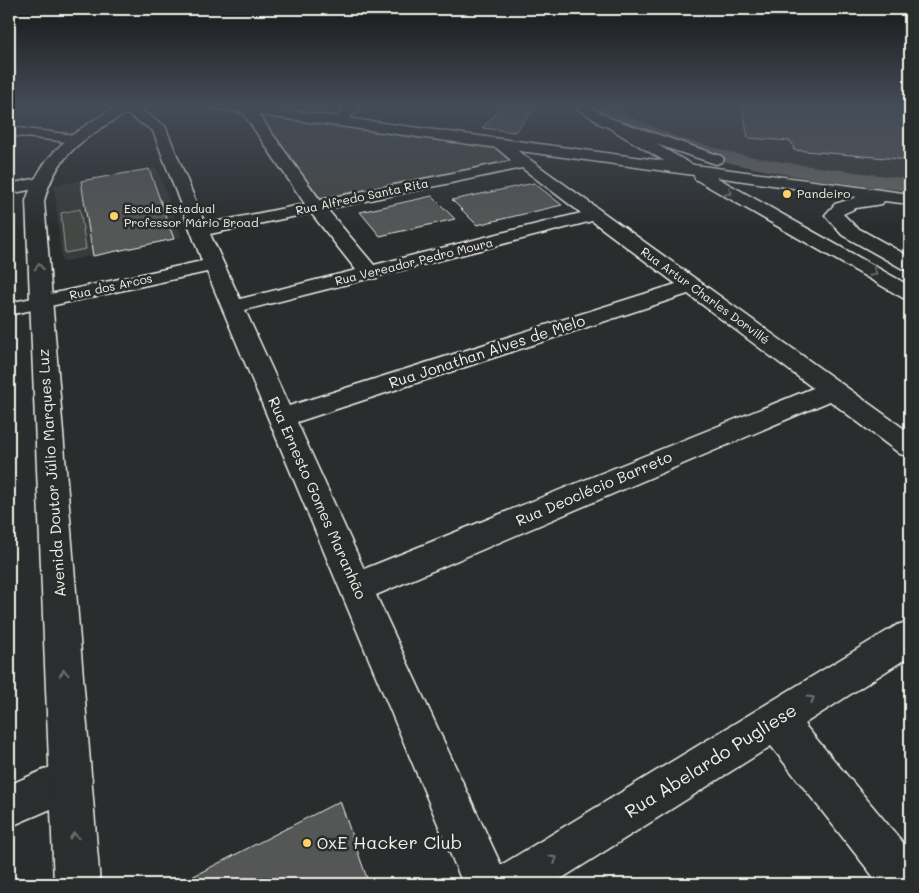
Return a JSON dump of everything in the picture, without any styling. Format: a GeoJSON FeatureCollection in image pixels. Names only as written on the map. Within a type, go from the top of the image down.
{"type":"FeatureCollection","features":[{"type":"Feature","properties":{"kind":"street","name":"Avenida Doutor Júlio Marques Luz"},"geometry":{"type":"LineString","coordinates":[[67,147],[54,158],[38,183],[35,201],[77,884]]}},
{"type":"Feature","properties":{"kind":"street","name":"Rua Ernesto Gomes Maranhão"},"geometry":{"type":"LineString","coordinates":[[167,147],[199,231],[486,884]]}},
{"type":"Feature","properties":{"kind":"street"},"geometry":{"type":"LineString","coordinates":[[274,147],[316,207],[370,274]]}},
{"type":"Feature","properties":{"kind":"street","name":"Rua Artur Charles Dorvillé"},"geometry":{"type":"LineString","coordinates":[[503,147],[910,447]]}},
{"type":"Feature","properties":{"kind":"street"},"geometry":{"type":"LineString","coordinates":[[520,147],[903,198]]}},
{"type":"Feature","properties":{"kind":"street"},"geometry":{"type":"LineString","coordinates":[[649,147],[910,294]]}},
{"type":"Feature","properties":{"kind":"street"},"geometry":{"type":"LineString","coordinates":[[678,147],[716,159],[832,188]]}},
{"type":"Feature","properties":{"kind":"street","name":"Rua Alfredo Santa Rita"},"geometry":{"type":"LineString","coordinates":[[199,231],[525,163]]}},
{"type":"Feature","properties":{"kind":"street"},"geometry":{"type":"LineString","coordinates":[[9,188],[38,183]]}},
{"type":"Feature","properties":{"kind":"street"},"geometry":{"type":"LineString","coordinates":[[903,198],[847,205],[836,211],[834,215],[849,231],[910,265]]}},
{"type":"Feature","properties":{"kind":"street","name":"Rua Vereador Pedro Moura"},"geometry":{"type":"LineString","coordinates":[[233,307],[370,274],[596,215]]}},
{"type":"Feature","properties":{"kind":"street"},"geometry":{"type":"LineString","coordinates":[[837,252],[866,242]]}},
{"type":"Feature","properties":{"kind":"street","name":"Rua dos Arcos"},"geometry":{"type":"LineString","coordinates":[[9,309],[214,265]]}},
{"type":"Feature","properties":{"kind":"street","name":"Rua Jonathan Alves de Melo"},"geometry":{"type":"LineString","coordinates":[[281,418],[692,286]]}},
{"type":"Feature","properties":{"kind":"street","name":"Rua Deoclécio Barreto"},"geometry":{"type":"LineString","coordinates":[[356,588],[833,390]]}},
{"type":"Feature","properties":{"kind":"street","name":"Rua Abelardo Pugliese"},"geometry":{"type":"LineString","coordinates":[[512,884],[910,638]]}},
{"type":"Feature","properties":{"kind":"street"},"geometry":{"type":"LineString","coordinates":[[776,721],[908,884]]}},
{"type":"Feature","properties":{"kind":"street"},"geometry":{"type":"LineString","coordinates":[[9,806],[71,779]]}},
{"type":"Feature","properties":{"kind":"shaded area"},"geometry":{"type":"Polygon","coordinates":[[[274,147],[522,147],[525,162],[330,196],[314,204],[274,147]]]}},
{"type":"Feature","properties":{"kind":"shaded area"},"geometry":{"type":"Polygon","coordinates":[[[698,147],[910,147],[910,182],[788,166],[698,147]]]}},
{"type":"Feature","properties":{"kind":"shaded area"},"geometry":{"type":"Polygon","coordinates":[[[157,168],[182,237],[62,262],[54,185],[157,168]]]}},
{"type":"Feature","properties":{"kind":"shaded area"},"geometry":{"type":"Polygon","coordinates":[[[80,209],[86,249],[65,253],[61,213],[80,209]]]}},
{"type":"Feature","properties":{"kind":"building"},"geometry":{"type":"Polygon","coordinates":[[[793,147],[910,147],[910,160],[794,150],[793,147]]]}},
{"type":"Feature","properties":{"kind":"building"},"geometry":{"type":"Polygon","coordinates":[[[149,169],[174,239],[93,256],[81,181],[149,169]]]}},
{"type":"Feature","properties":{"kind":"building"},"geometry":{"type":"Polygon","coordinates":[[[534,183],[562,205],[477,225],[452,200],[534,183]]]}},
{"type":"Feature","properties":{"kind":"building"},"geometry":{"type":"Polygon","coordinates":[[[432,196],[455,219],[380,236],[360,212],[432,196]]]}},
{"type":"Feature","properties":{"kind":"building","name":"0xE Hacker Club"},"geometry":{"type":"Polygon","coordinates":[[[340,801],[369,884],[178,884],[340,801]]]}},
{"type":"Feature","properties":{"kind":"waterway"},"geometry":{"type":"LineString","coordinates":[[690,147],[766,165],[910,185]]}},
{"type":"Feature","properties":{"kind":"place","name":"Pandeiro"},"geometry":{"type":"Point","coordinates":[787,194]}},
{"type":"Feature","properties":{"kind":"place","name":"Escola Estadual Professor Mário Broad"},"geometry":{"type":"Point","coordinates":[114,216]}},
{"type":"Feature","properties":{"kind":"place","name":"0xE Hacker Club"},"geometry":{"type":"Point","coordinates":[307,843]}}]}
